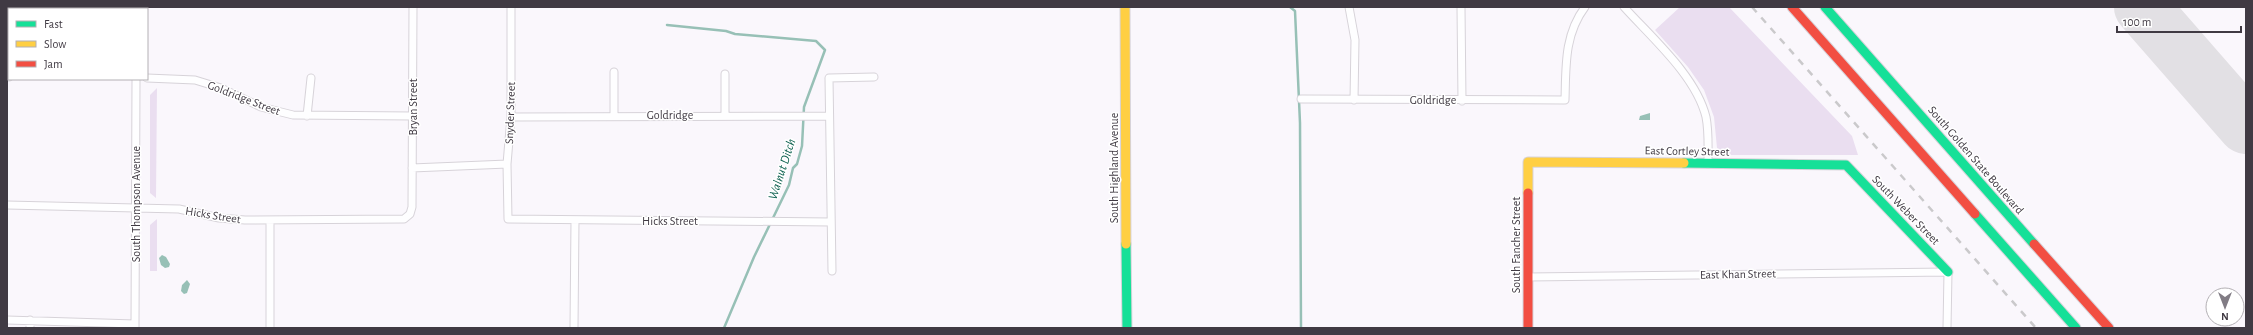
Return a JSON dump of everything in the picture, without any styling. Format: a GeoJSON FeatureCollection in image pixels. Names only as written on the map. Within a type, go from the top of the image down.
{"type":"FeatureCollection","features":[{"type":"Feature","properties":{"kind":"street","name":"Bryan Street"},"geometry":{"type":"LineString","coordinates":[[412,207],[413,7]]}},
{"type":"Feature","properties":{"kind":"street","name":"Snyder Street"},"geometry":{"type":"LineString","coordinates":[[508,219],[507,164],[511,117],[511,7]]}},
{"type":"Feature","properties":{"kind":"street","name":"South Highland Avenue"},"geometry":{"type":"LineString","coordinates":[[1126,7],[1127,328]]}},
{"type":"Feature","properties":{"kind":"street"},"geometry":{"type":"LineString","coordinates":[[1349,7],[1355,40],[1354,100]]}},
{"type":"Feature","properties":{"kind":"street"},"geometry":{"type":"LineString","coordinates":[[1462,7],[1462,101]]}},
{"type":"Feature","properties":{"kind":"street","name":"Goldridge"},"geometry":{"type":"LineString","coordinates":[[1301,99],[1462,101],[1565,100],[1569,38],[1585,7]]}},
{"type":"Feature","properties":{"kind":"street"},"geometry":{"type":"LineString","coordinates":[[1624,7],[1693,86],[1706,118],[1708,164]]}},
{"type":"Feature","properties":{"kind":"street"},"geometry":{"type":"LineString","coordinates":[[1792,7],[2076,328]]}},
{"type":"Feature","properties":{"kind":"street","name":"South Golden State Boulevard"},"geometry":{"type":"LineString","coordinates":[[1825,7],[2109,328]]}},
{"type":"Feature","properties":{"kind":"street"},"geometry":{"type":"LineString","coordinates":[[614,72],[614,115]]}},
{"type":"Feature","properties":{"kind":"street"},"geometry":{"type":"LineString","coordinates":[[725,74],[725,116]]}},
{"type":"Feature","properties":{"kind":"street"},"geometry":{"type":"LineString","coordinates":[[832,271],[829,78],[874,77]]}},
{"type":"Feature","properties":{"kind":"street","name":"Goldridge Street"},"geometry":{"type":"LineString","coordinates":[[148,78],[196,80],[221,88],[273,111],[307,116],[413,116]]}},
{"type":"Feature","properties":{"kind":"street"},"geometry":{"type":"LineString","coordinates":[[307,116],[311,78]]}},
{"type":"Feature","properties":{"kind":"street","name":"South Thompson Avenue"},"geometry":{"type":"LineString","coordinates":[[135,326],[136,80]]}},
{"type":"Feature","properties":{"kind":"street","name":"Goldridge"},"geometry":{"type":"LineString","coordinates":[[511,117],[614,115],[829,116]]}},
{"type":"Feature","properties":{"kind":"street","name":"East Cortley Street"},"geometry":{"type":"LineString","coordinates":[[1528,162],[1846,165]]}},
{"type":"Feature","properties":{"kind":"street","name":"South Fancher Street"},"geometry":{"type":"LineString","coordinates":[[1528,162],[1528,328]]}},
{"type":"Feature","properties":{"kind":"street"},"geometry":{"type":"LineString","coordinates":[[412,168],[507,164]]}},
{"type":"Feature","properties":{"kind":"street","name":"South Weber Street"},"geometry":{"type":"LineString","coordinates":[[1846,165],[1948,272]]}},
{"type":"Feature","properties":{"kind":"street","name":"Hicks Street"},"geometry":{"type":"LineString","coordinates":[[7,205],[180,209],[228,219],[270,220],[400,220],[410,214],[412,207]]}},
{"type":"Feature","properties":{"kind":"street","name":"Hicks Street"},"geometry":{"type":"LineString","coordinates":[[508,219],[831,222]]}},
{"type":"Feature","properties":{"kind":"street"},"geometry":{"type":"LineString","coordinates":[[270,220],[270,328]]}},
{"type":"Feature","properties":{"kind":"street"},"geometry":{"type":"LineString","coordinates":[[574,328],[575,220]]}},
{"type":"Feature","properties":{"kind":"street"},"geometry":{"type":"LineString","coordinates":[[1947,328],[1948,272]]}},
{"type":"Feature","properties":{"kind":"street","name":"East Khan Street"},"geometry":{"type":"LineString","coordinates":[[1528,277],[1948,272]]}},
{"type":"Feature","properties":{"kind":"street"},"geometry":{"type":"LineString","coordinates":[[7,320],[135,326]]}},
{"type":"Feature","properties":{"kind":"street"},"geometry":{"type":"LineString","coordinates":[[30,320],[30,328]]}},
{"type":"Feature","properties":{"kind":"shaded area"},"geometry":{"type":"Polygon","coordinates":[[[1680,7],[1729,7],[1852,136],[1858,155],[1725,155],[1717,148],[1714,117],[1704,90],[1688,67],[1655,30],[1680,7]]]}},
{"type":"Feature","properties":{"kind":"shaded area"},"geometry":{"type":"Polygon","coordinates":[[[157,88],[156,198],[150,193],[150,95],[157,88]]]}},
{"type":"Feature","properties":{"kind":"shaded area"},"geometry":{"type":"Polygon","coordinates":[[[1650,113],[1650,120],[1639,120],[1640,116],[1650,113]]]}},
{"type":"Feature","properties":{"kind":"shaded area"},"geometry":{"type":"Polygon","coordinates":[[[157,219],[157,271],[150,271],[150,225],[157,219]]]}},
{"type":"Feature","properties":{"kind":"shaded area"},"geometry":{"type":"Polygon","coordinates":[[[162,255],[166,257],[170,264],[169,267],[165,268],[161,265],[159,258],[162,255]]]}},
{"type":"Feature","properties":{"kind":"shaded area"},"geometry":{"type":"Polygon","coordinates":[[[187,280],[190,284],[187,293],[184,294],[181,291],[182,285],[187,280]]]}},
{"type":"Feature","properties":{"kind":"waterway"},"geometry":{"type":"LineString","coordinates":[[1290,7],[1295,11],[1300,123],[1301,328]]}},
{"type":"Feature","properties":{"kind":"waterway","name":"Walnut Ditch"},"geometry":{"type":"LineString","coordinates":[[667,25],[726,31],[735,34],[816,41],[825,50],[804,107],[802,146],[797,164],[793,168],[789,185],[754,257],[724,328]]}},
{"type":"Feature","properties":{"kind":"runway"},"geometry":{"type":"LineString","coordinates":[[2142,7],[2246,126]]}},
{"type":"Feature","properties":{"kind":"railway"},"geometry":{"type":"LineString","coordinates":[[1752,7],[2036,328]]}},
{"type":"Feature","properties":{"kind":"traffic: fast"},"geometry":{"type":"LineString","coordinates":[[1825,7],[2034,244]]}},
{"type":"Feature","properties":{"kind":"traffic: fast"},"geometry":{"type":"LineString","coordinates":[[1684,163],[1846,165],[1948,272]]}},
{"type":"Feature","properties":{"kind":"traffic: fast"},"geometry":{"type":"LineString","coordinates":[[1975,214],[2076,328]]}},
{"type":"Feature","properties":{"kind":"traffic: fast"},"geometry":{"type":"LineString","coordinates":[[1126,244],[1127,328]]}},
{"type":"Feature","properties":{"kind":"traffic: slow"},"geometry":{"type":"LineString","coordinates":[[1125,7],[1126,244]]}},
{"type":"Feature","properties":{"kind":"traffic: slow"},"geometry":{"type":"LineString","coordinates":[[1528,193],[1528,162],[1684,163]]}},
{"type":"Feature","properties":{"kind":"traffic: jam"},"geometry":{"type":"LineString","coordinates":[[1792,7],[1975,214]]}},
{"type":"Feature","properties":{"kind":"traffic: jam"},"geometry":{"type":"LineString","coordinates":[[1528,193],[1528,328]]}},
{"type":"Feature","properties":{"kind":"traffic: jam"},"geometry":{"type":"LineString","coordinates":[[2034,244],[2109,328]]}}]}
